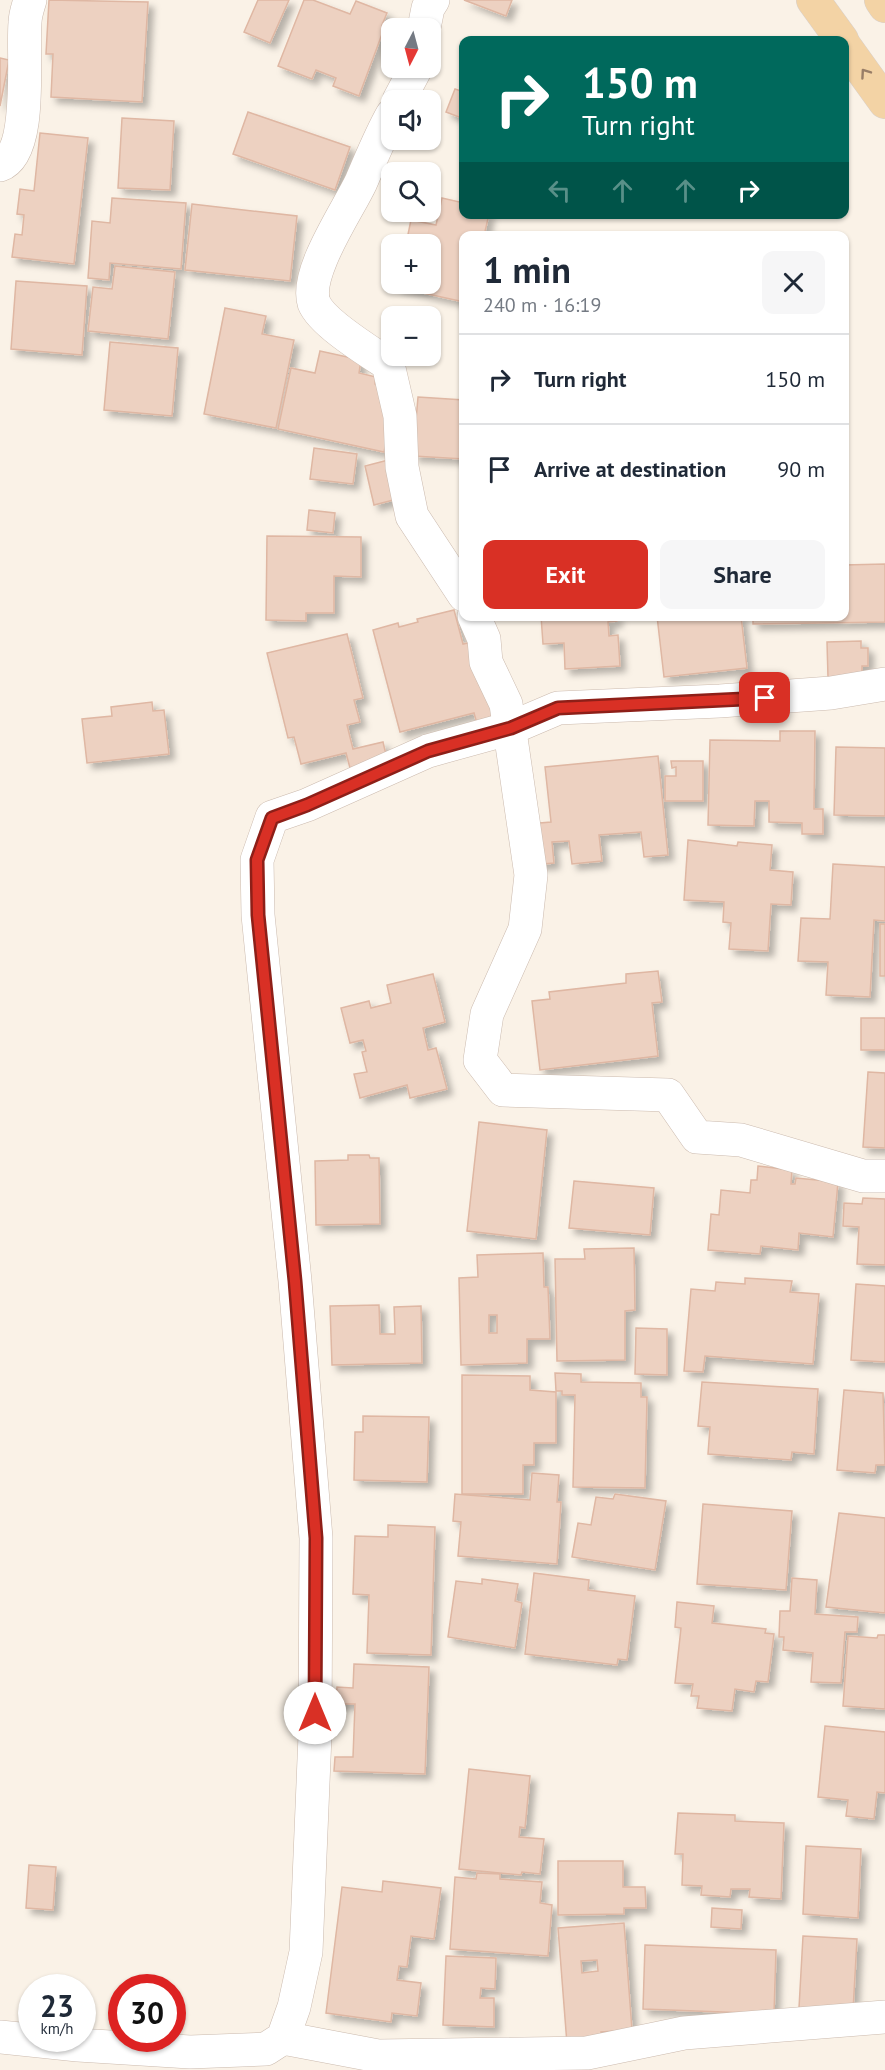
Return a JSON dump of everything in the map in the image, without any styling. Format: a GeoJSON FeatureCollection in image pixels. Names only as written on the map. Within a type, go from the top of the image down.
{"type":"FeatureCollection","features":[{"type":"Feature","properties":{"kind":"main road"},"geometry":{"type":"LineString","coordinates":[[813,0],[839,36]]}},
{"type":"Feature","properties":{"kind":"main road"},"geometry":{"type":"LineString","coordinates":[[881,0],[885,6]]}},
{"type":"Feature","properties":{"kind":"main road"},"geometry":{"type":"LineString","coordinates":[[849,52],[885,102]]}},
{"type":"Feature","properties":{"kind":"street"},"geometry":{"type":"LineString","coordinates":[[0,165],[4,164],[18,146],[25,87],[25,22],[30,0]]}},
{"type":"Feature","properties":{"kind":"street"},"geometry":{"type":"LineString","coordinates":[[426,18],[433,0]]}},
{"type":"Feature","properties":{"kind":"street"},"geometry":{"type":"LineString","coordinates":[[381,139],[360,184],[341,216],[312,284],[315,305],[337,329],[388,364],[400,416],[402,467],[412,516],[459,587]]}},
{"type":"Feature","properties":{"kind":"street"},"geometry":{"type":"LineString","coordinates":[[476,621],[484,639],[486,662],[506,704],[531,875],[525,929],[487,1014],[480,1060],[503,1090],[668,1095],[698,1137],[741,1140],[863,1176],[885,1176]]}},
{"type":"Feature","properties":{"kind":"street"},"geometry":{"type":"LineString","coordinates":[[0,2037],[78,2045],[210,2052],[266,2049],[283,2038],[294,2007],[306,1952],[315,1735],[316,1538],[295,1281],[258,915],[257,860],[272,818],[307,805],[428,751],[511,728],[558,708],[798,696],[885,684]]}},
{"type":"Feature","properties":{"kind":"street"},"geometry":{"type":"LineString","coordinates":[[283,2038],[378,2056],[586,2053],[684,2033],[885,2017]]}},
{"type":"Feature","properties":{"kind":"building"},"geometry":{"type":"Polygon","coordinates":[[[49,0],[148,2],[142,102],[51,97],[53,54],[46,54],[49,0]]]}},
{"type":"Feature","properties":{"kind":"building"},"geometry":{"type":"Polygon","coordinates":[[[258,0],[289,0],[270,43],[244,32],[258,0]]]}},
{"type":"Feature","properties":{"kind":"building"},"geometry":{"type":"Polygon","coordinates":[[[304,0],[313,0],[350,14],[356,1],[387,13],[385,18],[381,18],[381,37],[359,96],[333,86],[336,78],[316,70],[312,79],[278,66],[304,0]]]}},
{"type":"Feature","properties":{"kind":"building"},"geometry":{"type":"Polygon","coordinates":[[[464,0],[512,0],[506,16],[464,0]]]}},
{"type":"Feature","properties":{"kind":"building"},"geometry":{"type":"Polygon","coordinates":[[[0,58],[9,60],[0,106],[0,58]]]}},
{"type":"Feature","properties":{"kind":"building"},"geometry":{"type":"Polygon","coordinates":[[[455,89],[459,90],[459,117],[446,112],[455,89]]]}},
{"type":"Feature","properties":{"kind":"building"},"geometry":{"type":"Polygon","coordinates":[[[248,112],[350,147],[335,190],[233,154],[248,112]]]}},
{"type":"Feature","properties":{"kind":"building"},"geometry":{"type":"Polygon","coordinates":[[[122,118],[174,121],[170,190],[118,188],[122,118]]]}},
{"type":"Feature","properties":{"kind":"building"},"geometry":{"type":"Polygon","coordinates":[[[40,133],[88,138],[74,264],[12,257],[15,234],[22,235],[24,215],[17,214],[20,189],[34,191],[40,133]]]}},
{"type":"Feature","properties":{"kind":"building"},"geometry":{"type":"Polygon","coordinates":[[[112,198],[186,203],[181,269],[110,263],[109,280],[88,278],[92,221],[110,223],[112,198]]]}},
{"type":"Feature","properties":{"kind":"building"},"geometry":{"type":"Polygon","coordinates":[[[442,198],[459,202],[459,219],[488,219],[485,231],[459,231],[459,301],[428,294],[441,294],[441,234],[408,234],[411,222],[436,225],[437,222],[441,222],[442,198]]]}},
{"type":"Feature","properties":{"kind":"building"},"geometry":{"type":"Polygon","coordinates":[[[192,204],[297,216],[290,281],[185,270],[192,204]]]}},
{"type":"Feature","properties":{"kind":"building"},"geometry":{"type":"Polygon","coordinates":[[[115,266],[175,272],[168,339],[88,331],[93,287],[112,289],[115,266]]]}},
{"type":"Feature","properties":{"kind":"building"},"geometry":{"type":"Polygon","coordinates":[[[16,281],[87,286],[82,355],[11,349],[16,281]]]}},
{"type":"Feature","properties":{"kind":"building"},"geometry":{"type":"Polygon","coordinates":[[[225,308],[266,316],[262,334],[294,340],[276,428],[204,414],[225,308]]]}},
{"type":"Feature","properties":{"kind":"building"},"geometry":{"type":"Polygon","coordinates":[[[110,342],[178,348],[172,416],[104,410],[110,342]]]}},
{"type":"Feature","properties":{"kind":"building"},"geometry":{"type":"Polygon","coordinates":[[[320,351],[361,360],[359,373],[376,377],[375,384],[389,387],[393,409],[384,452],[278,429],[291,368],[315,373],[320,351]]]}},
{"type":"Feature","properties":{"kind":"building"},"geometry":{"type":"Polygon","coordinates":[[[418,397],[459,400],[459,459],[413,456],[418,397]]]}},
{"type":"Feature","properties":{"kind":"building"},"geometry":{"type":"Polygon","coordinates":[[[314,448],[357,454],[353,484],[310,479],[314,448]]]}},
{"type":"Feature","properties":{"kind":"building"},"geometry":{"type":"Polygon","coordinates":[[[396,458],[405,497],[374,505],[365,466],[396,458]]]}},
{"type":"Feature","properties":{"kind":"building"},"geometry":{"type":"Polygon","coordinates":[[[309,510],[335,513],[333,533],[307,530],[309,510]]]}},
{"type":"Feature","properties":{"kind":"building"},"geometry":{"type":"Polygon","coordinates":[[[267,536],[361,537],[361,577],[334,576],[334,613],[306,613],[306,621],[266,620],[267,536]]]}},
{"type":"Feature","properties":{"kind":"building"},"geometry":{"type":"Polygon","coordinates":[[[885,564],[885,622],[753,624],[753,621],[849,621],[849,565],[885,564]]]}},
{"type":"Feature","properties":{"kind":"building"},"geometry":{"type":"Polygon","coordinates":[[[454,610],[463,644],[477,641],[503,728],[480,734],[474,713],[400,732],[373,630],[398,623],[399,627],[418,622],[417,619],[454,610]]]}},
{"type":"Feature","properties":{"kind":"building"},"geometry":{"type":"Polygon","coordinates":[[[541,621],[617,621],[608,622],[609,636],[618,635],[620,666],[565,669],[564,643],[543,644],[541,621]]]}},
{"type":"Feature","properties":{"kind":"building"},"geometry":{"type":"Polygon","coordinates":[[[658,621],[742,621],[747,668],[664,677],[658,621]]]}},
{"type":"Feature","properties":{"kind":"building"},"geometry":{"type":"Polygon","coordinates":[[[347,634],[363,698],[354,700],[360,722],[347,725],[353,749],[383,742],[387,759],[350,768],[346,753],[301,764],[294,737],[288,738],[267,653],[347,634]]]}},
{"type":"Feature","properties":{"kind":"building"},"geometry":{"type":"Polygon","coordinates":[[[861,641],[861,648],[868,648],[868,666],[862,666],[862,676],[828,677],[827,642],[861,641]]]}},
{"type":"Feature","properties":{"kind":"building"},"geometry":{"type":"Polygon","coordinates":[[[152,702],[153,711],[164,710],[169,754],[87,763],[82,719],[112,716],[111,707],[152,702]]]}},
{"type":"Feature","properties":{"kind":"building"},"geometry":{"type":"Polygon","coordinates":[[[780,731],[815,731],[814,809],[823,809],[823,834],[802,834],[802,823],[769,822],[769,801],[755,801],[754,826],[708,825],[710,740],[780,741],[780,731]]]}},
{"type":"Feature","properties":{"kind":"building"},"geometry":{"type":"Polygon","coordinates":[[[836,747],[885,748],[885,816],[834,815],[836,747]]]}},
{"type":"Feature","properties":{"kind":"building"},"geometry":{"type":"Polygon","coordinates":[[[658,756],[668,855],[644,857],[641,832],[599,835],[602,861],[572,864],[569,841],[552,842],[554,863],[532,865],[528,824],[551,822],[545,767],[658,756]]]}},
{"type":"Feature","properties":{"kind":"building"},"geometry":{"type":"Polygon","coordinates":[[[671,761],[703,761],[703,801],[665,801],[665,776],[676,776],[676,767],[672,768],[671,761]]]}},
{"type":"Feature","properties":{"kind":"building"},"geometry":{"type":"Polygon","coordinates":[[[688,840],[737,846],[738,842],[772,845],[770,870],[793,872],[791,905],[771,904],[768,951],[729,949],[731,923],[723,922],[724,902],[684,900],[688,840]]]}},
{"type":"Feature","properties":{"kind":"building"},"geometry":{"type":"Polygon","coordinates":[[[833,864],[885,867],[885,921],[874,920],[870,997],[826,995],[828,962],[798,961],[801,918],[830,919],[833,864]]]}},
{"type":"Feature","properties":{"kind":"building"},"geometry":{"type":"Polygon","coordinates":[[[880,924],[885,924],[885,976],[880,976],[880,924]]]}},
{"type":"Feature","properties":{"kind":"building"},"geometry":{"type":"Polygon","coordinates":[[[658,971],[662,1002],[652,1003],[658,1056],[540,1070],[532,1001],[550,999],[549,992],[626,983],[626,974],[658,971]]]}},
{"type":"Feature","properties":{"kind":"building"},"geometry":{"type":"Polygon","coordinates":[[[433,974],[445,1022],[423,1028],[428,1050],[436,1048],[447,1089],[410,1098],[407,1085],[360,1098],[354,1074],[367,1072],[362,1052],[366,1051],[363,1040],[350,1043],[341,1008],[369,1001],[371,1008],[391,1003],[387,985],[433,974]]]}},
{"type":"Feature","properties":{"kind":"building"},"geometry":{"type":"Polygon","coordinates":[[[861,1018],[885,1018],[885,1050],[861,1050],[861,1018]]]}},
{"type":"Feature","properties":{"kind":"building"},"geometry":{"type":"Polygon","coordinates":[[[868,1072],[885,1073],[885,1148],[863,1147],[868,1072]]]}},
{"type":"Feature","properties":{"kind":"building"},"geometry":{"type":"Polygon","coordinates":[[[479,1122],[547,1130],[536,1239],[467,1231],[479,1122]]]}},
{"type":"Feature","properties":{"kind":"building"},"geometry":{"type":"Polygon","coordinates":[[[348,1155],[369,1155],[370,1158],[379,1158],[380,1224],[316,1225],[315,1161],[348,1160],[348,1155]]]}},
{"type":"Feature","properties":{"kind":"building"},"geometry":{"type":"Polygon","coordinates":[[[758,1166],[792,1170],[791,1184],[795,1184],[796,1178],[838,1182],[833,1237],[799,1233],[798,1250],[761,1246],[760,1254],[708,1250],[711,1214],[719,1215],[721,1190],[750,1193],[751,1180],[757,1180],[758,1166]]]}},
{"type":"Feature","properties":{"kind":"building"},"geometry":{"type":"Polygon","coordinates":[[[574,1181],[654,1188],[650,1235],[569,1228],[574,1181]]]}},
{"type":"Feature","properties":{"kind":"building"},"geometry":{"type":"Polygon","coordinates":[[[863,1198],[885,1199],[885,1265],[857,1264],[859,1227],[843,1226],[844,1203],[862,1204],[863,1198]]]}},
{"type":"Feature","properties":{"kind":"building"},"geometry":{"type":"Polygon","coordinates":[[[634,1248],[635,1310],[625,1311],[625,1360],[557,1361],[555,1259],[585,1259],[584,1249],[634,1248]]]}},
{"type":"Feature","properties":{"kind":"building"},"geometry":{"type":"Polygon","coordinates":[[[543,1253],[544,1287],[548,1287],[550,1339],[527,1339],[527,1363],[461,1365],[459,1278],[478,1277],[477,1255],[543,1253]],[[489,1315],[489,1333],[497,1333],[497,1315],[489,1315]]]}},
{"type":"Feature","properties":{"kind":"building"},"geometry":{"type":"Polygon","coordinates":[[[745,1278],[792,1281],[790,1292],[819,1294],[813,1364],[705,1356],[703,1372],[684,1371],[691,1289],[715,1291],[716,1282],[745,1284],[745,1278]]]}},
{"type":"Feature","properties":{"kind":"building"},"geometry":{"type":"Polygon","coordinates":[[[856,1284],[885,1286],[885,1362],[851,1360],[856,1284]]]}},
{"type":"Feature","properties":{"kind":"building"},"geometry":{"type":"Polygon","coordinates":[[[379,1305],[380,1334],[395,1334],[394,1307],[421,1306],[422,1363],[332,1365],[330,1306],[379,1305]]]}},
{"type":"Feature","properties":{"kind":"building"},"geometry":{"type":"Polygon","coordinates":[[[636,1328],[667,1329],[667,1375],[635,1374],[636,1328]]]}},
{"type":"Feature","properties":{"kind":"building"},"geometry":{"type":"Polygon","coordinates":[[[555,1373],[581,1374],[581,1382],[641,1383],[641,1397],[647,1397],[645,1488],[573,1487],[575,1395],[562,1395],[562,1391],[556,1391],[555,1373]]]}},
{"type":"Feature","properties":{"kind":"building"},"geometry":{"type":"Polygon","coordinates":[[[462,1375],[530,1376],[530,1390],[556,1392],[556,1443],[534,1443],[534,1465],[523,1465],[523,1494],[462,1494],[462,1375]]]}},
{"type":"Feature","properties":{"kind":"building"},"geometry":{"type":"Polygon","coordinates":[[[702,1382],[818,1389],[814,1454],[792,1452],[791,1460],[708,1454],[710,1427],[698,1426],[702,1382]]]}},
{"type":"Feature","properties":{"kind":"building"},"geometry":{"type":"Polygon","coordinates":[[[844,1390],[883,1393],[885,1465],[876,1465],[875,1473],[837,1470],[844,1390]]]}},
{"type":"Feature","properties":{"kind":"building"},"geometry":{"type":"Polygon","coordinates":[[[363,1416],[429,1417],[427,1482],[354,1480],[355,1432],[363,1432],[363,1416]]]}},
{"type":"Feature","properties":{"kind":"building"},"geometry":{"type":"Polygon","coordinates":[[[532,1473],[559,1475],[557,1502],[561,1502],[557,1564],[458,1556],[461,1522],[453,1521],[455,1494],[530,1500],[532,1473]]]}},
{"type":"Feature","properties":{"kind":"building"},"geometry":{"type":"Polygon","coordinates":[[[615,1494],[666,1501],[655,1570],[572,1557],[578,1523],[591,1525],[596,1497],[613,1499],[615,1494]]]}},
{"type":"Feature","properties":{"kind":"building"},"geometry":{"type":"Polygon","coordinates":[[[703,1504],[792,1511],[786,1590],[697,1584],[703,1504]]]}},
{"type":"Feature","properties":{"kind":"building"},"geometry":{"type":"Polygon","coordinates":[[[839,1513],[885,1518],[885,1613],[826,1607],[839,1513]]]}},
{"type":"Feature","properties":{"kind":"building"},"geometry":{"type":"Polygon","coordinates":[[[388,1525],[435,1527],[431,1655],[367,1653],[369,1595],[353,1594],[355,1536],[388,1537],[388,1525]]]}},
{"type":"Feature","properties":{"kind":"building"},"geometry":{"type":"Polygon","coordinates":[[[534,1573],[589,1580],[588,1590],[635,1596],[627,1660],[618,1659],[617,1665],[525,1654],[534,1573]]]}},
{"type":"Feature","properties":{"kind":"building"},"geometry":{"type":"Polygon","coordinates":[[[792,1578],[817,1580],[815,1614],[858,1617],[857,1632],[845,1632],[841,1683],[811,1682],[813,1653],[783,1650],[784,1637],[779,1637],[780,1611],[790,1611],[792,1578]]]}},
{"type":"Feature","properties":{"kind":"building"},"geometry":{"type":"Polygon","coordinates":[[[482,1579],[518,1584],[515,1601],[522,1603],[515,1648],[448,1637],[456,1581],[482,1584],[482,1579]]]}},
{"type":"Feature","properties":{"kind":"building"},"geometry":{"type":"Polygon","coordinates":[[[677,1602],[714,1606],[712,1623],[766,1629],[765,1633],[774,1634],[768,1682],[756,1681],[754,1692],[735,1689],[732,1711],[697,1708],[699,1696],[691,1696],[693,1684],[675,1683],[681,1628],[675,1627],[677,1602]]]}},
{"type":"Feature","properties":{"kind":"building"},"geometry":{"type":"Polygon","coordinates":[[[878,1635],[885,1635],[885,1709],[843,1706],[848,1636],[877,1638],[878,1635]]]}},
{"type":"Feature","properties":{"kind":"building"},"geometry":{"type":"Polygon","coordinates":[[[354,1664],[429,1667],[425,1774],[334,1771],[335,1757],[353,1757],[355,1704],[336,1704],[337,1687],[353,1688],[354,1664]]]}},
{"type":"Feature","properties":{"kind":"building"},"geometry":{"type":"Polygon","coordinates":[[[825,1726],[885,1732],[885,1793],[877,1792],[874,1819],[846,1816],[848,1800],[818,1797],[825,1726]]]}},
{"type":"Feature","properties":{"kind":"building"},"geometry":{"type":"Polygon","coordinates":[[[469,1769],[530,1776],[525,1828],[520,1827],[519,1837],[544,1839],[540,1874],[522,1872],[521,1875],[459,1869],[469,1769]]]}},
{"type":"Feature","properties":{"kind":"building"},"geometry":{"type":"Polygon","coordinates":[[[678,1813],[735,1815],[735,1821],[784,1823],[781,1899],[749,1897],[750,1889],[731,1889],[730,1897],[701,1895],[702,1886],[682,1885],[683,1854],[675,1854],[678,1813]]]}},
{"type":"Feature","properties":{"kind":"building"},"geometry":{"type":"Polygon","coordinates":[[[806,1846],[861,1849],[858,1918],[803,1914],[806,1846]]]}},
{"type":"Feature","properties":{"kind":"building"},"geometry":{"type":"Polygon","coordinates":[[[558,1861],[623,1861],[623,1887],[645,1887],[646,1908],[624,1908],[624,1914],[558,1915],[558,1861]]]}},
{"type":"Feature","properties":{"kind":"building"},"geometry":{"type":"Polygon","coordinates":[[[29,1865],[56,1867],[53,1910],[26,1908],[29,1865]]]}},
{"type":"Feature","properties":{"kind":"building"},"geometry":{"type":"Polygon","coordinates":[[[477,1873],[500,1874],[500,1879],[542,1882],[540,1903],[552,1905],[548,1956],[450,1949],[455,1877],[476,1879],[477,1873]]]}},
{"type":"Feature","properties":{"kind":"building"},"geometry":{"type":"Polygon","coordinates":[[[383,1881],[441,1888],[434,1939],[411,1936],[407,1967],[399,1966],[397,1980],[421,1983],[417,2016],[392,2013],[391,2022],[326,2013],[342,1887],[382,1892],[383,1881]]]}},
{"type":"Feature","properties":{"kind":"building"},"geometry":{"type":"Polygon","coordinates":[[[712,1908],[742,1910],[741,1929],[711,1927],[712,1908]]]}},
{"type":"Feature","properties":{"kind":"building"},"geometry":{"type":"Polygon","coordinates":[[[624,1923],[632,2030],[601,2032],[602,2041],[567,2044],[558,1928],[624,1923]],[[597,1960],[581,1961],[582,1973],[598,1971],[597,1960]]]}},
{"type":"Feature","properties":{"kind":"building"},"geometry":{"type":"Polygon","coordinates":[[[803,1936],[857,1939],[853,2011],[799,2008],[803,1936]]]}},
{"type":"Feature","properties":{"kind":"building"},"geometry":{"type":"Polygon","coordinates":[[[645,1945],[776,1950],[774,2014],[643,2009],[645,1945]]]}},
{"type":"Feature","properties":{"kind":"building"},"geometry":{"type":"Polygon","coordinates":[[[446,1956],[496,1958],[495,1989],[481,1988],[480,1998],[494,1998],[494,2027],[443,2025],[446,1956]]]}},
{"type":"Feature","properties":{"kind":"route"},"geometry":{"type":"LineString","coordinates":[[315,1713],[316,1538],[295,1281],[258,915],[257,860],[272,818],[307,805],[428,751],[511,728],[558,708],[618,707],[765,698]]}}]}
